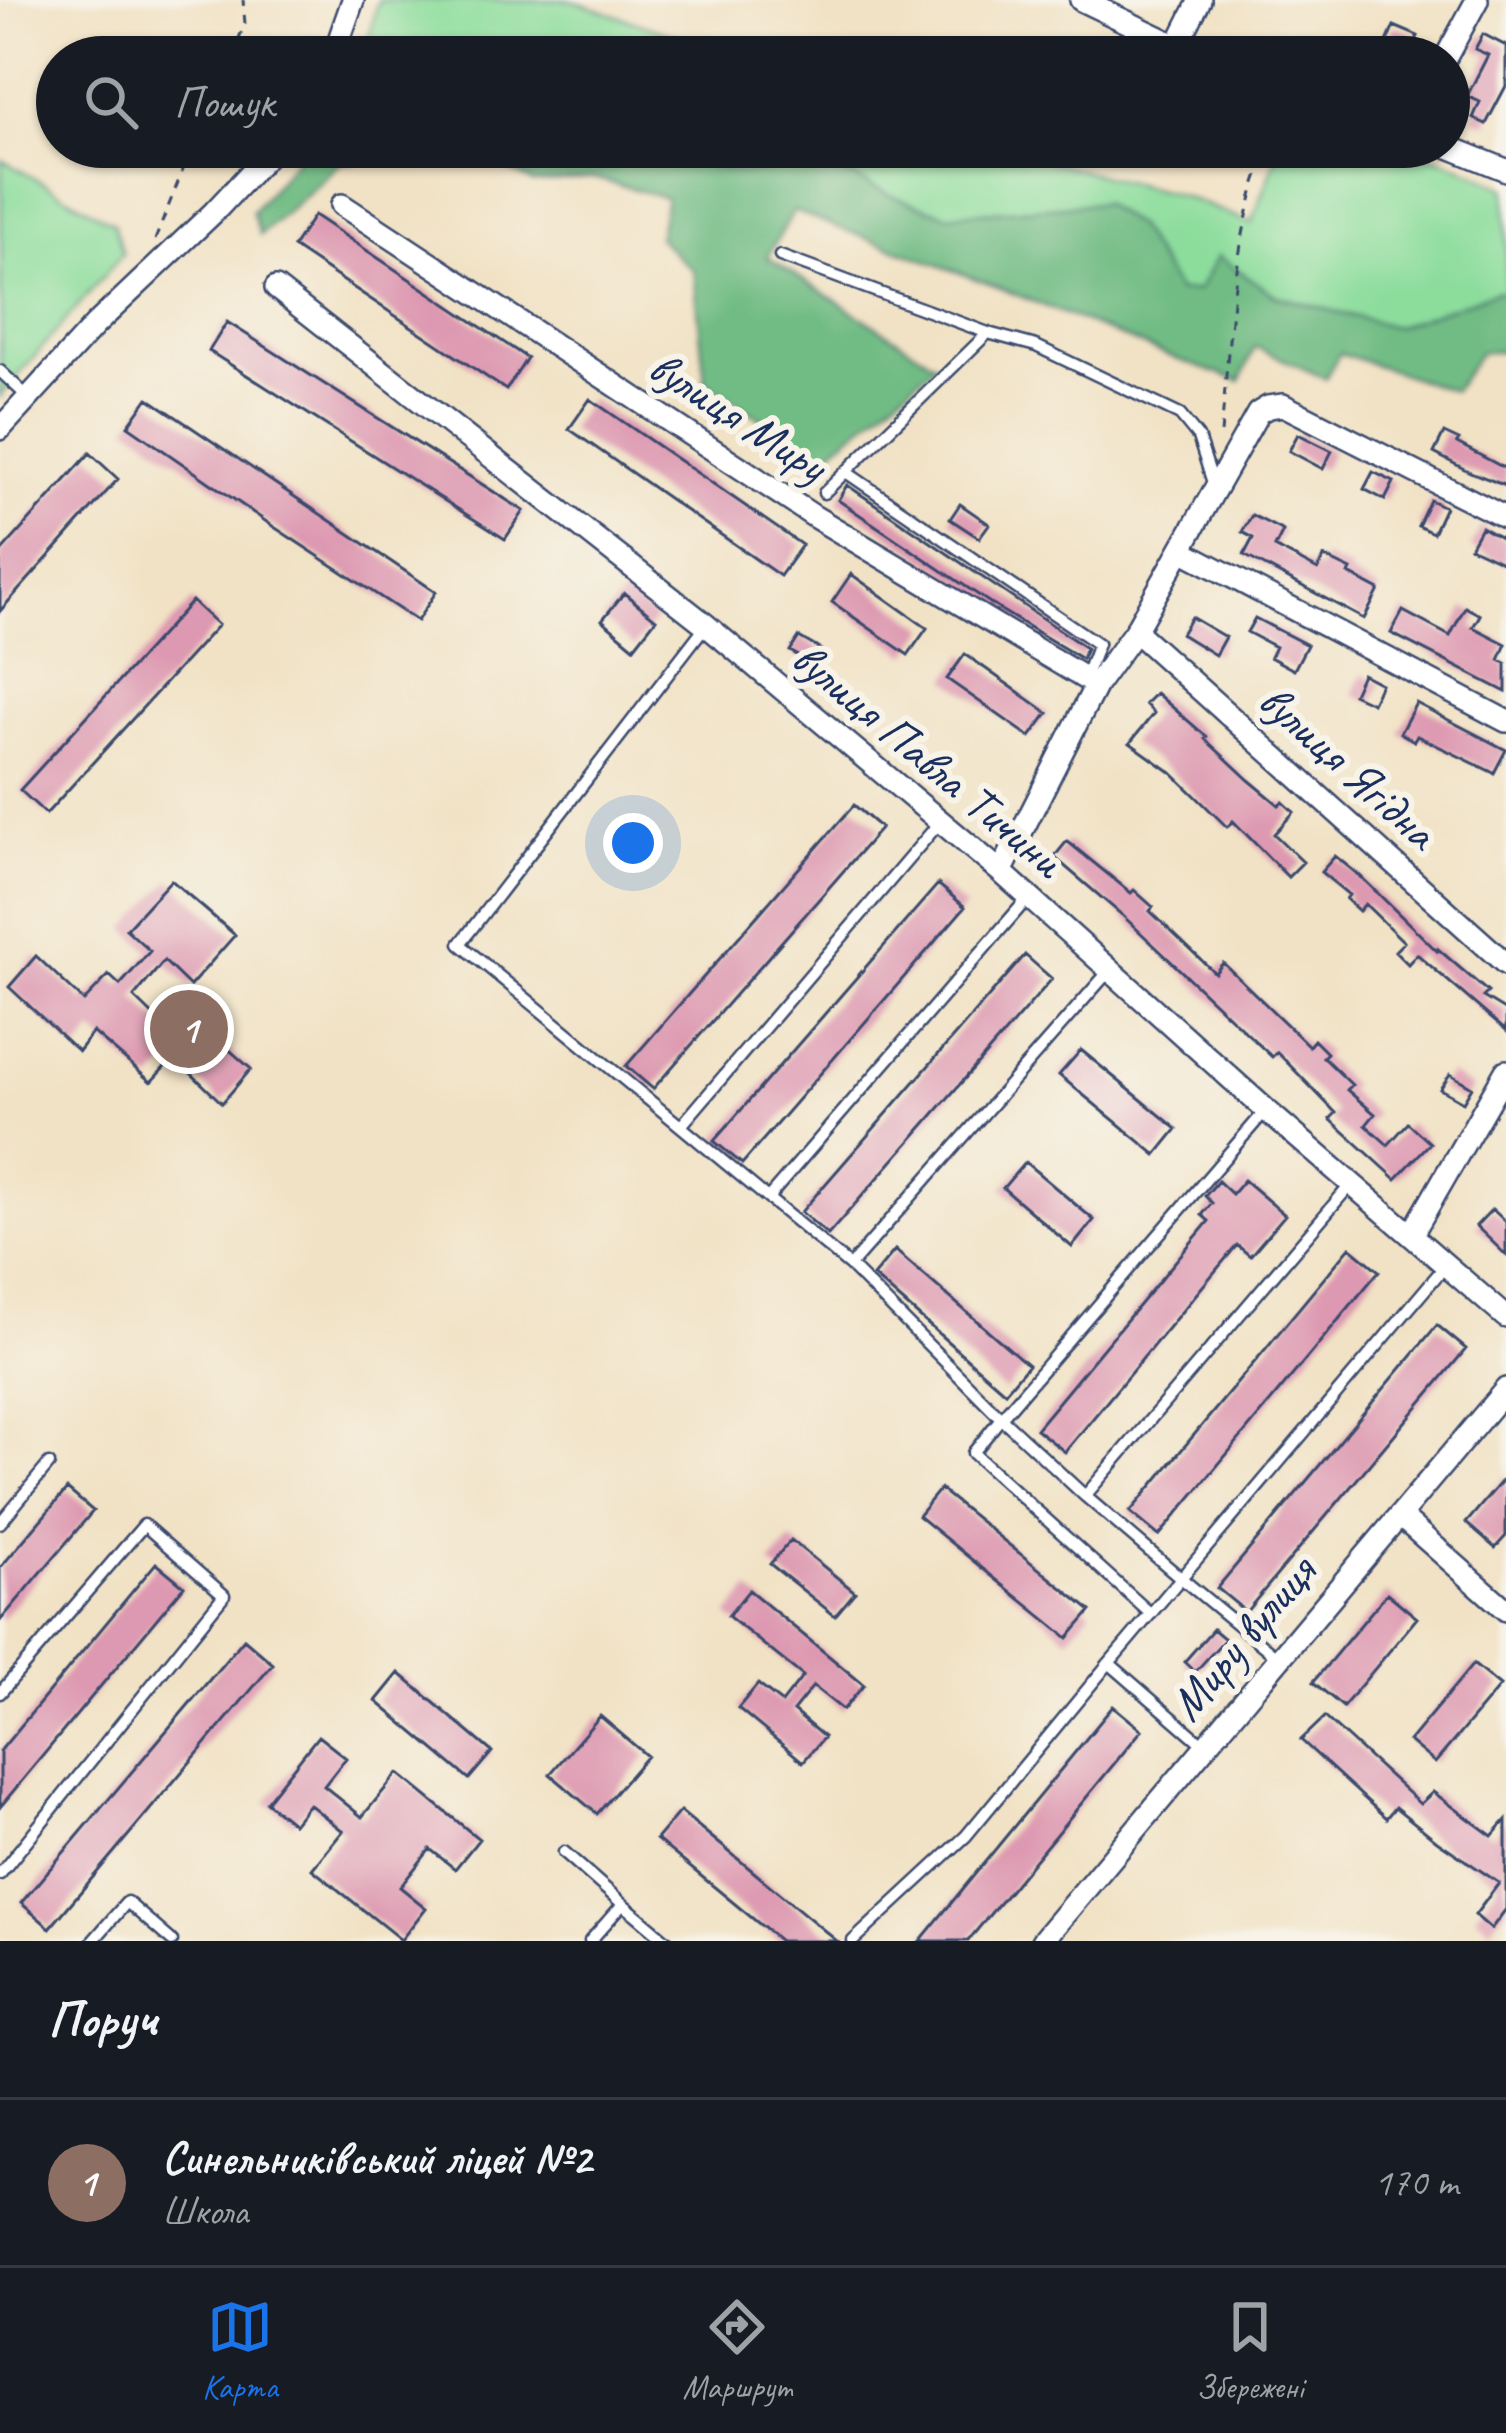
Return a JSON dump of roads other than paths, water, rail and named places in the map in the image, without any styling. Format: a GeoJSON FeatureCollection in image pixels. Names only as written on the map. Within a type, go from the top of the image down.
{"type":"FeatureCollection","features":[{"type":"Feature","properties":{"kind":"street"},"geometry":{"type":"LineString","coordinates":[[340,36],[353,0]]}},
{"type":"Feature","properties":{"kind":"street"},"geometry":{"type":"LineString","coordinates":[[1081,0],[1157,36]]}},
{"type":"Feature","properties":{"kind":"street"},"geometry":{"type":"LineString","coordinates":[[1183,36],[1200,0]]}},
{"type":"Feature","properties":{"kind":"street"},"geometry":{"type":"LineString","coordinates":[[1457,36],[1477,0]]}},
{"type":"Feature","properties":{"kind":"street"},"geometry":{"type":"LineString","coordinates":[[1470,155],[1506,170]]}},
{"type":"Feature","properties":{"kind":"street"},"geometry":{"type":"LineString","coordinates":[[0,429],[95,325],[255,168]]}},
{"type":"Feature","properties":{"kind":"street","name":"вулиця Миру"},"geometry":{"type":"LineString","coordinates":[[342,206],[815,517],[1090,682]]}},
{"type":"Feature","properties":{"kind":"street","name":"вулиця Павла Тичини"},"geometry":{"type":"LineString","coordinates":[[276,288],[706,625],[1001,872],[1506,1317]]}},
{"type":"Feature","properties":{"kind":"street"},"geometry":{"type":"LineString","coordinates":[[1001,872],[1090,682],[1135,631],[1258,413],[1282,405],[1506,518]]}},
{"type":"Feature","properties":{"kind":"street"},"geometry":{"type":"LineString","coordinates":[[1181,550],[1506,721]]}},
{"type":"Feature","properties":{"kind":"street","name":"вулиця Ягідна"},"geometry":{"type":"LineString","coordinates":[[1135,631],[1506,964]]}},
{"type":"Feature","properties":{"kind":"street"},"geometry":{"type":"LineString","coordinates":[[1412,1234],[1506,1071]]}},
{"type":"Feature","properties":{"kind":"street","name":"Миру вулиця"},"geometry":{"type":"LineString","coordinates":[[1042,1941],[1506,1389]]}},
{"type":"Feature","properties":{"kind":"street"},"geometry":{"type":"LineString","coordinates":[[1400,1516],[1506,1610]]}},
{"type":"Feature","properties":{"kind":"lane"},"geometry":{"type":"LineString","coordinates":[[780,256],[988,333],[1036,346],[1180,415],[1198,436],[1215,489]]}},
{"type":"Feature","properties":{"kind":"lane"},"geometry":{"type":"LineString","coordinates":[[824,494],[988,333]]}},
{"type":"Feature","properties":{"kind":"lane"},"geometry":{"type":"LineString","coordinates":[[0,370],[28,397]]}},
{"type":"Feature","properties":{"kind":"lane"},"geometry":{"type":"LineString","coordinates":[[846,472],[1097,644],[1090,682]]}},
{"type":"Feature","properties":{"kind":"lane"},"geometry":{"type":"LineString","coordinates":[[706,625],[460,944],[850,1266],[1085,1496],[1279,1659]]}},
{"type":"Feature","properties":{"kind":"lane"},"geometry":{"type":"LineString","coordinates":[[680,1126],[940,822]]}},
{"type":"Feature","properties":{"kind":"lane"},"geometry":{"type":"LineString","coordinates":[[769,1198],[1028,898]]}},
{"type":"Feature","properties":{"kind":"lane"},"geometry":{"type":"LineString","coordinates":[[850,1266],[1109,971]]}},
{"type":"Feature","properties":{"kind":"lane"},"geometry":{"type":"LineString","coordinates":[[1150,1614],[973,1453],[1266,1110]]}},
{"type":"Feature","properties":{"kind":"lane"},"geometry":{"type":"LineString","coordinates":[[1085,1496],[1352,1183]]}},
{"type":"Feature","properties":{"kind":"lane"},"geometry":{"type":"LineString","coordinates":[[853,1941],[966,1836],[1447,1264]]}},
{"type":"Feature","properties":{"kind":"lane"},"geometry":{"type":"LineString","coordinates":[[0,1523],[50,1464]]}},
{"type":"Feature","properties":{"kind":"lane"},"geometry":{"type":"LineString","coordinates":[[0,1693],[144,1525],[224,1595],[0,1874]]}},
{"type":"Feature","properties":{"kind":"lane"},"geometry":{"type":"LineString","coordinates":[[1109,1663],[1206,1747]]}},
{"type":"Feature","properties":{"kind":"lane"},"geometry":{"type":"LineString","coordinates":[[564,1852],[667,1941]]}},
{"type":"Feature","properties":{"kind":"lane"},"geometry":{"type":"LineString","coordinates":[[93,1941],[127,1902],[172,1941]]}},
{"type":"Feature","properties":{"kind":"lane"},"geometry":{"type":"LineString","coordinates":[[590,1941],[623,1904]]}},
{"type":"Feature","properties":{"kind":"place","name":"Синельниківський ліцей №2"},"geometry":{"type":"Point","coordinates":[189,1029]}}]}
